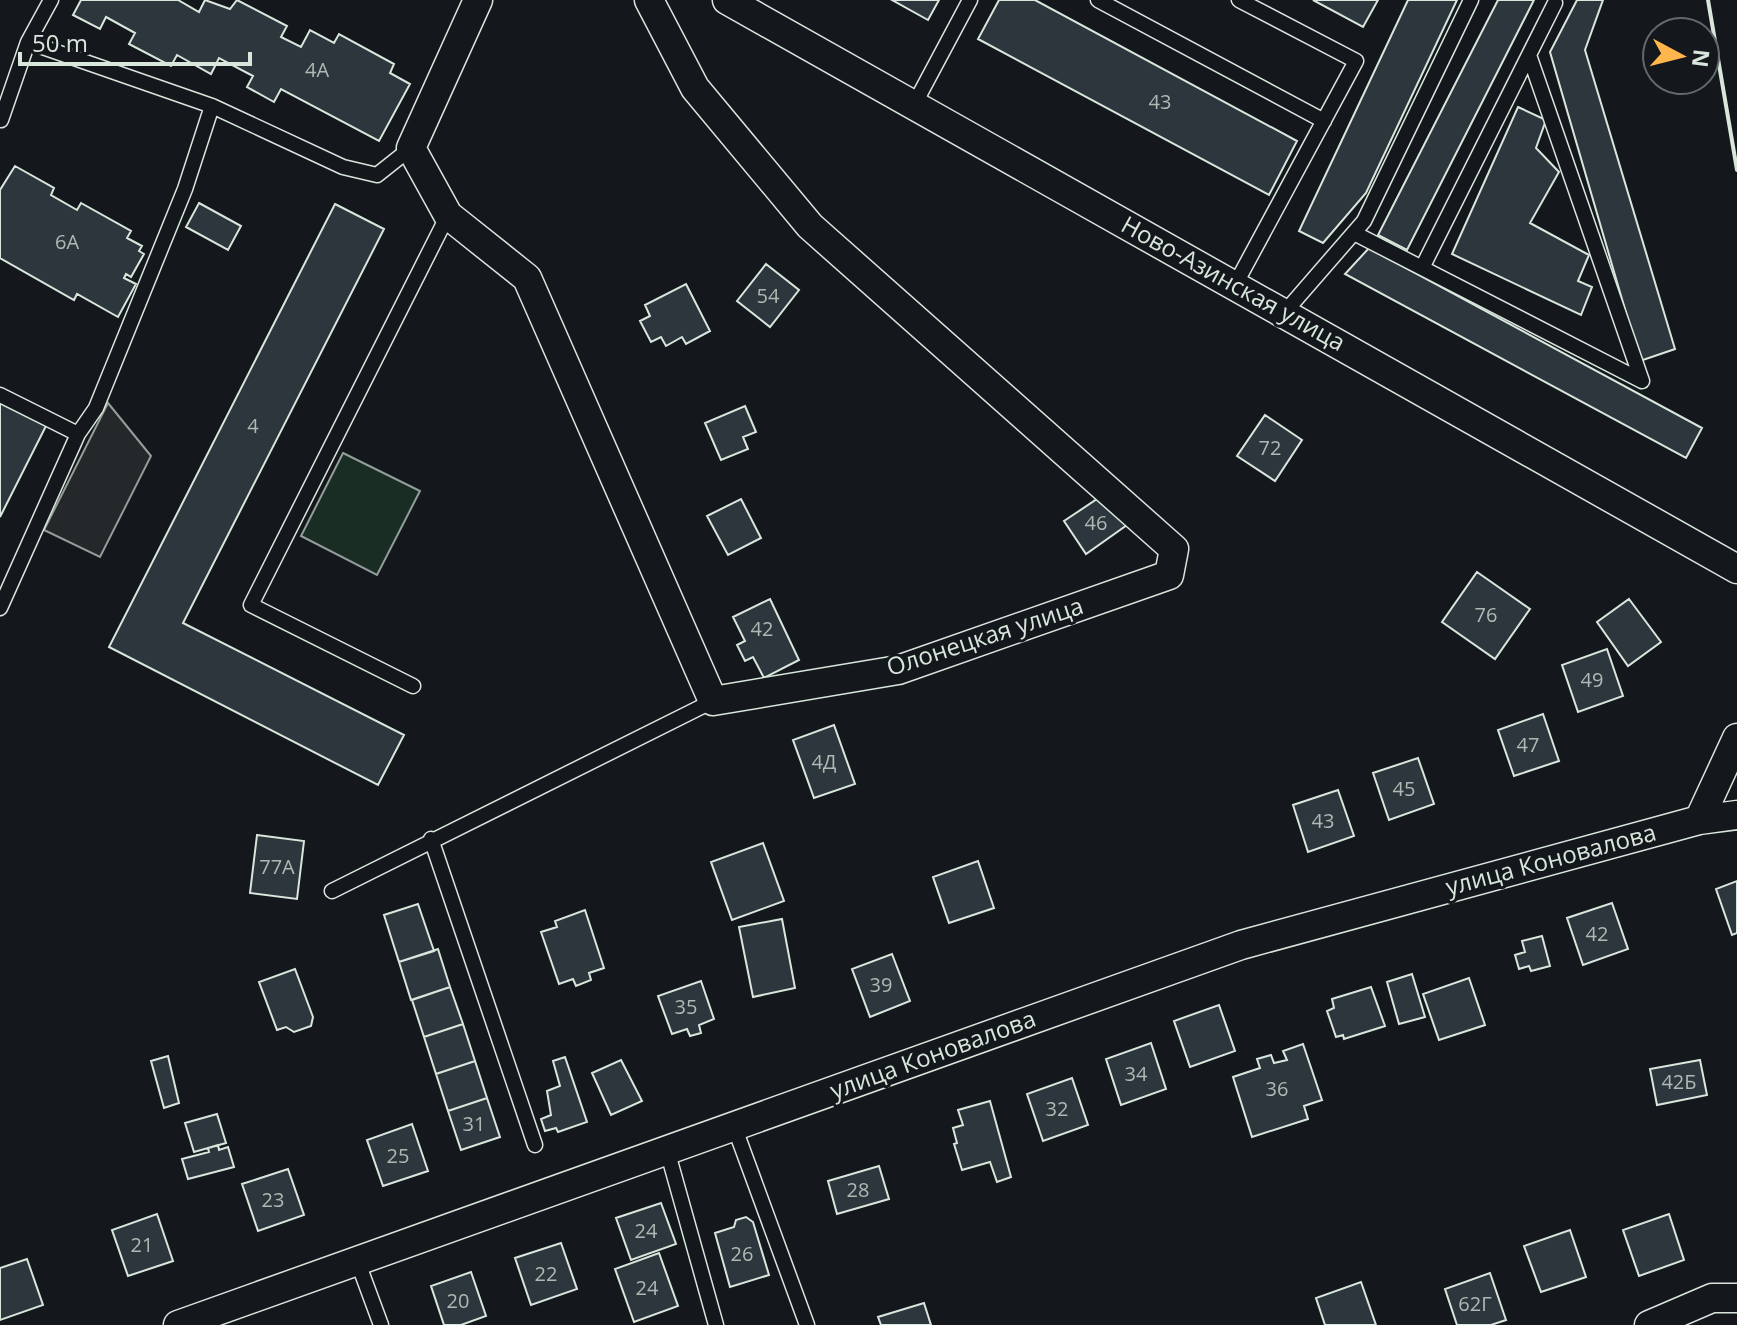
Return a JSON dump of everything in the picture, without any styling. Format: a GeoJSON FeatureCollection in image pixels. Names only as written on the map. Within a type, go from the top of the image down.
{"type":"FeatureCollection","features":[{"type":"Feature","properties":{"kind":"street"},"geometry":{"type":"LineString","coordinates":[[478,0],[411,148],[448,215],[527,278],[713,701]]}},
{"type":"Feature","properties":{"kind":"street","name":"Олонецкая улица"},"geometry":{"type":"LineString","coordinates":[[649,0],[695,88],[810,226],[1174,549],[1169,575],[898,670],[713,701]]}},
{"type":"Feature","properties":{"kind":"street","name":"Ново-Азинская улица"},"geometry":{"type":"LineString","coordinates":[[727,0],[1737,569]]}},
{"type":"Feature","properties":{"kind":"street"},"geometry":{"type":"LineString","coordinates":[[1699,820],[1737,738]]}},
{"type":"Feature","properties":{"kind":"street","name":"улица Коновалова"},"geometry":{"type":"LineString","coordinates":[[178,1325],[1241,945],[1699,820],[1737,815]]}},
{"type":"Feature","properties":{"kind":"street"},"geometry":{"type":"LineString","coordinates":[[1649,1325],[1712,1298],[1737,1298]]}},
{"type":"Feature","properties":{"kind":"lane"},"geometry":{"type":"LineString","coordinates":[[1,120],[28,42],[51,0]]}},
{"type":"Feature","properties":{"kind":"lane"},"geometry":{"type":"LineString","coordinates":[[914,105],[970,0]]}},
{"type":"Feature","properties":{"kind":"lane"},"geometry":{"type":"LineString","coordinates":[[1098,0],[1324,121]]}},
{"type":"Feature","properties":{"kind":"lane"},"geometry":{"type":"LineString","coordinates":[[1235,285],[1356,61],[1239,0]]}},
{"type":"Feature","properties":{"kind":"lane"},"geometry":{"type":"LineString","coordinates":[[1285,312],[1364,221],[1471,0]]}},
{"type":"Feature","properties":{"kind":"lane"},"geometry":{"type":"LineString","coordinates":[[1422,268],[1555,3]]}},
{"type":"Feature","properties":{"kind":"lane"},"geometry":{"type":"LineString","coordinates":[[28,42],[212,106],[343,167],[377,175],[411,148]]}},
{"type":"Feature","properties":{"kind":"lane"},"geometry":{"type":"LineString","coordinates":[[1354,233],[1642,381],[1529,55]]}},
{"type":"Feature","properties":{"kind":"lane"},"geometry":{"type":"LineString","coordinates":[[0,608],[78,434],[96,408],[185,189],[212,106]]}},
{"type":"Feature","properties":{"kind":"lane"},"geometry":{"type":"LineString","coordinates":[[413,686],[251,605],[448,215]]}},
{"type":"Feature","properties":{"kind":"lane"},"geometry":{"type":"LineString","coordinates":[[0,395],[78,434]]}},
{"type":"Feature","properties":{"kind":"lane"},"geometry":{"type":"LineString","coordinates":[[332,891],[713,701]]}},
{"type":"Feature","properties":{"kind":"lane"},"geometry":{"type":"LineString","coordinates":[[431,839],[535,1145]]}},
{"type":"Feature","properties":{"kind":"lane"},"geometry":{"type":"LineString","coordinates":[[734,1126],[807,1325]]}},
{"type":"Feature","properties":{"kind":"lane"},"geometry":{"type":"LineString","coordinates":[[667,1150],[716,1325]]}},
{"type":"Feature","properties":{"kind":"lane"},"geometry":{"type":"LineString","coordinates":[[357,1260],[381,1325]]}},
{"type":"Feature","properties":{"kind":"green space"},"geometry":{"type":"Polygon","coordinates":[[[343,453],[420,491],[377,575],[301,536],[343,453]]]}},
{"type":"Feature","properties":{"kind":"shaded area"},"geometry":{"type":"Polygon","coordinates":[[[108,403],[151,456],[100,557],[44,530],[108,403]]]}},
{"type":"Feature","properties":{"kind":"building"},"geometry":{"type":"Polygon","coordinates":[[[81,0],[178,0],[199,12],[205,0],[230,9],[237,0],[287,26],[281,37],[301,47],[310,30],[334,43],[339,34],[394,64],[390,73],[410,84],[379,141],[281,89],[274,102],[247,87],[253,76],[219,58],[211,74],[177,55],[171,66],[129,44],[135,33],[106,17],[100,29],[73,15],[81,0]]]}},
{"type":"Feature","properties":{"kind":"building"},"geometry":{"type":"Polygon","coordinates":[[[892,0],[939,0],[928,20],[892,0]]]}},
{"type":"Feature","properties":{"kind":"building"},"geometry":{"type":"Polygon","coordinates":[[[999,0],[1035,0],[1297,141],[1269,195],[978,39],[999,0]]]}},
{"type":"Feature","properties":{"kind":"building"},"geometry":{"type":"Polygon","coordinates":[[[1313,0],[1378,0],[1363,27],[1313,0]]]}},
{"type":"Feature","properties":{"kind":"building"},"geometry":{"type":"Polygon","coordinates":[[[1408,0],[1457,0],[1366,193],[1323,243],[1299,231],[1408,0]]]}},
{"type":"Feature","properties":{"kind":"building"},"geometry":{"type":"Polygon","coordinates":[[[1498,0],[1534,0],[1407,250],[1378,235],[1498,0]]]}},
{"type":"Feature","properties":{"kind":"building"},"geometry":{"type":"Polygon","coordinates":[[[1577,0],[1603,0],[1585,50],[1675,349],[1640,361],[1550,52],[1577,0]]]}},
{"type":"Feature","properties":{"kind":"building"},"geometry":{"type":"Polygon","coordinates":[[[1518,107],[1546,120],[1536,148],[1559,172],[1530,223],[1589,255],[1578,281],[1592,287],[1581,315],[1452,254],[1518,107]]]}},
{"type":"Feature","properties":{"kind":"building"},"geometry":{"type":"Polygon","coordinates":[[[15,166],[54,188],[51,195],[77,210],[81,203],[131,231],[127,238],[142,246],[139,251],[144,254],[131,277],[126,274],[124,278],[136,284],[118,317],[77,294],[74,300],[0,258],[0,190],[15,166]]]}},
{"type":"Feature","properties":{"kind":"building"},"geometry":{"type":"Polygon","coordinates":[[[199,203],[241,226],[228,250],[186,227],[199,203]]]}},
{"type":"Feature","properties":{"kind":"building"},"geometry":{"type":"Polygon","coordinates":[[[335,204],[384,229],[183,623],[404,735],[378,785],[109,647],[335,204]]]}},
{"type":"Feature","properties":{"kind":"building"},"geometry":{"type":"Polygon","coordinates":[[[1369,248],[1702,428],[1686,458],[1345,274],[1369,248]]]}},
{"type":"Feature","properties":{"kind":"building"},"geometry":{"type":"Polygon","coordinates":[[[766,264],[799,290],[770,327],[737,301],[766,264]]]}},
{"type":"Feature","properties":{"kind":"building"},"geometry":{"type":"Polygon","coordinates":[[[686,284],[710,331],[686,344],[682,337],[666,346],[661,337],[651,342],[640,321],[650,316],[645,305],[686,284]]]}},
{"type":"Feature","properties":{"kind":"building"},"geometry":{"type":"Polygon","coordinates":[[[0,400],[47,424],[0,517],[0,400]]]}},
{"type":"Feature","properties":{"kind":"building"},"geometry":{"type":"Polygon","coordinates":[[[745,406],[756,432],[743,437],[748,449],[721,460],[705,423],[745,406]]]}},
{"type":"Feature","properties":{"kind":"building"},"geometry":{"type":"Polygon","coordinates":[[[1265,415],[1302,440],[1275,481],[1237,456],[1265,415]]]}},
{"type":"Feature","properties":{"kind":"building"},"geometry":{"type":"Polygon","coordinates":[[[1106,493],[1127,525],[1086,554],[1064,521],[1106,493]]]}},
{"type":"Feature","properties":{"kind":"building"},"geometry":{"type":"Polygon","coordinates":[[[741,499],[761,538],[728,555],[707,516],[741,499]]]}},
{"type":"Feature","properties":{"kind":"building"},"geometry":{"type":"Polygon","coordinates":[[[1477,572],[1530,609],[1495,659],[1442,622],[1477,572]]]}},
{"type":"Feature","properties":{"kind":"building"},"geometry":{"type":"Polygon","coordinates":[[[770,599],[799,660],[764,678],[753,657],[745,661],[737,645],[745,641],[733,617],[770,599]]]}},
{"type":"Feature","properties":{"kind":"building"},"geometry":{"type":"Polygon","coordinates":[[[1629,599],[1661,642],[1628,666],[1597,622],[1629,599]]]}},
{"type":"Feature","properties":{"kind":"building"},"geometry":{"type":"Polygon","coordinates":[[[1607,649],[1623,696],[1578,712],[1562,665],[1607,649]]]}},
{"type":"Feature","properties":{"kind":"building"},"geometry":{"type":"Polygon","coordinates":[[[1543,714],[1559,761],[1514,776],[1498,730],[1543,714]]]}},
{"type":"Feature","properties":{"kind":"building"},"geometry":{"type":"Polygon","coordinates":[[[834,725],[855,784],[814,798],[793,740],[834,725]]]}},
{"type":"Feature","properties":{"kind":"building"},"geometry":{"type":"Polygon","coordinates":[[[1418,758],[1434,804],[1389,820],[1373,773],[1418,758]]]}},
{"type":"Feature","properties":{"kind":"building"},"geometry":{"type":"Polygon","coordinates":[[[1338,790],[1354,836],[1308,852],[1293,805],[1338,790]]]}},
{"type":"Feature","properties":{"kind":"building"},"geometry":{"type":"Polygon","coordinates":[[[257,835],[304,841],[297,899],[250,893],[257,835]]]}},
{"type":"Feature","properties":{"kind":"building"},"geometry":{"type":"Polygon","coordinates":[[[763,843],[784,901],[732,920],[711,862],[763,843]]]}},
{"type":"Feature","properties":{"kind":"building"},"geometry":{"type":"Polygon","coordinates":[[[978,861],[994,908],[949,923],[933,877],[978,861]]]}},
{"type":"Feature","properties":{"kind":"building"},"geometry":{"type":"Polygon","coordinates":[[[1737,881],[1737,933],[1732,935],[1716,889],[1737,881]]]}},
{"type":"Feature","properties":{"kind":"building"},"geometry":{"type":"Polygon","coordinates":[[[1612,903],[1628,949],[1583,965],[1567,918],[1612,903]]]}},
{"type":"Feature","properties":{"kind":"building"},"geometry":{"type":"Polygon","coordinates":[[[418,904],[434,951],[399,962],[384,915],[418,904]]]}},
{"type":"Feature","properties":{"kind":"building"},"geometry":{"type":"Polygon","coordinates":[[[585,910],[604,968],[589,973],[591,980],[576,986],[573,979],[559,984],[541,932],[557,927],[555,921],[585,910]]]}},
{"type":"Feature","properties":{"kind":"building"},"geometry":{"type":"Polygon","coordinates":[[[782,919],[795,988],[753,997],[739,927],[782,919]]]}},
{"type":"Feature","properties":{"kind":"building"},"geometry":{"type":"Polygon","coordinates":[[[1542,936],[1550,966],[1531,971],[1529,966],[1519,969],[1515,955],[1525,952],[1522,941],[1542,936]]]}},
{"type":"Feature","properties":{"kind":"building"},"geometry":{"type":"Polygon","coordinates":[[[438,949],[450,987],[411,1000],[399,962],[438,949]]]}},
{"type":"Feature","properties":{"kind":"building"},"geometry":{"type":"Polygon","coordinates":[[[892,954],[910,1001],[870,1017],[852,969],[892,954]]]}},
{"type":"Feature","properties":{"kind":"building"},"geometry":{"type":"Polygon","coordinates":[[[295,969],[313,1017],[311,1026],[294,1032],[286,1027],[277,1030],[259,982],[295,969]]]}},
{"type":"Feature","properties":{"kind":"building"},"geometry":{"type":"Polygon","coordinates":[[[1412,974],[1425,1017],[1399,1024],[1387,982],[1412,974]]]}},
{"type":"Feature","properties":{"kind":"building"},"geometry":{"type":"Polygon","coordinates":[[[1469,978],[1485,1025],[1439,1040],[1423,994],[1469,978]]]}},
{"type":"Feature","properties":{"kind":"building"},"geometry":{"type":"Polygon","coordinates":[[[701,981],[714,1019],[699,1025],[701,1033],[690,1036],[687,1029],[672,1034],[658,996],[701,981]]]}},
{"type":"Feature","properties":{"kind":"building"},"geometry":{"type":"Polygon","coordinates":[[[450,987],[463,1024],[424,1037],[412,1000],[450,987]]]}},
{"type":"Feature","properties":{"kind":"building"},"geometry":{"type":"Polygon","coordinates":[[[1371,987],[1385,1026],[1344,1039],[1343,1035],[1336,1037],[1327,1011],[1334,1008],[1332,999],[1371,987]]]}},
{"type":"Feature","properties":{"kind":"building"},"geometry":{"type":"Polygon","coordinates":[[[1219,1005],[1235,1051],[1190,1067],[1174,1021],[1219,1005]]]}},
{"type":"Feature","properties":{"kind":"building"},"geometry":{"type":"Polygon","coordinates":[[[463,1024],[475,1061],[436,1074],[424,1037],[463,1024]]]}},
{"type":"Feature","properties":{"kind":"building"},"geometry":{"type":"Polygon","coordinates":[[[1151,1043],[1166,1089],[1121,1105],[1106,1059],[1151,1043]]]}},
{"type":"Feature","properties":{"kind":"building"},"geometry":{"type":"Polygon","coordinates":[[[1303,1044],[1322,1100],[1304,1106],[1308,1119],[1252,1137],[1233,1077],[1260,1068],[1257,1059],[1271,1055],[1274,1063],[1287,1060],[1283,1051],[1303,1044]]]}},
{"type":"Feature","properties":{"kind":"building"},"geometry":{"type":"Polygon","coordinates":[[[168,1056],[179,1103],[164,1108],[151,1061],[168,1056]]]}},
{"type":"Feature","properties":{"kind":"building"},"geometry":{"type":"Polygon","coordinates":[[[565,1057],[587,1122],[558,1132],[556,1128],[545,1131],[541,1119],[551,1115],[547,1091],[560,1086],[553,1061],[565,1057]]]}},
{"type":"Feature","properties":{"kind":"building"},"geometry":{"type":"Polygon","coordinates":[[[621,1060],[642,1101],[611,1115],[592,1073],[621,1060]]]}},
{"type":"Feature","properties":{"kind":"building"},"geometry":{"type":"Polygon","coordinates":[[[1700,1060],[1707,1095],[1657,1105],[1650,1069],[1700,1060]]]}},
{"type":"Feature","properties":{"kind":"building"},"geometry":{"type":"Polygon","coordinates":[[[475,1061],[487,1098],[448,1111],[436,1074],[475,1061]]]}},
{"type":"Feature","properties":{"kind":"building"},"geometry":{"type":"Polygon","coordinates":[[[1072,1078],[1088,1125],[1043,1141],[1027,1094],[1072,1078]]]}},
{"type":"Feature","properties":{"kind":"building"},"geometry":{"type":"Polygon","coordinates":[[[487,1098],[500,1137],[461,1150],[448,1111],[487,1098]]]}},
{"type":"Feature","properties":{"kind":"building"},"geometry":{"type":"Polygon","coordinates":[[[990,1101],[1011,1177],[997,1182],[990,1162],[962,1170],[954,1144],[957,1143],[953,1128],[963,1125],[958,1110],[990,1101]]]}},
{"type":"Feature","properties":{"kind":"building"},"geometry":{"type":"Polygon","coordinates":[[[217,1114],[226,1143],[194,1152],[185,1123],[217,1114]]]}},
{"type":"Feature","properties":{"kind":"building"},"geometry":{"type":"Polygon","coordinates":[[[412,1124],[428,1171],[383,1186],[367,1140],[412,1124]]]}},
{"type":"Feature","properties":{"kind":"building"},"geometry":{"type":"Polygon","coordinates":[[[218,1145],[219,1150],[228,1147],[234,1167],[188,1179],[182,1159],[209,1152],[208,1148],[218,1145]]]}},
{"type":"Feature","properties":{"kind":"building"},"geometry":{"type":"Polygon","coordinates":[[[879,1166],[889,1199],[837,1214],[828,1181],[879,1166]]]}},
{"type":"Feature","properties":{"kind":"building"},"geometry":{"type":"Polygon","coordinates":[[[288,1169],[304,1215],[258,1231],[242,1184],[288,1169]]]}},
{"type":"Feature","properties":{"kind":"building"},"geometry":{"type":"Polygon","coordinates":[[[661,1203],[676,1244],[631,1260],[616,1218],[661,1203]]]}},
{"type":"Feature","properties":{"kind":"building"},"geometry":{"type":"Polygon","coordinates":[[[157,1214],[173,1261],[128,1276],[112,1230],[157,1214]]]}},
{"type":"Feature","properties":{"kind":"building"},"geometry":{"type":"Polygon","coordinates":[[[1669,1214],[1684,1260],[1639,1276],[1623,1230],[1669,1214]]]}},
{"type":"Feature","properties":{"kind":"building"},"geometry":{"type":"Polygon","coordinates":[[[746,1217],[753,1222],[769,1275],[730,1287],[715,1233],[734,1227],[736,1220],[746,1217]]]}},
{"type":"Feature","properties":{"kind":"building"},"geometry":{"type":"Polygon","coordinates":[[[1570,1230],[1586,1277],[1541,1292],[1524,1246],[1570,1230]]]}},
{"type":"Feature","properties":{"kind":"building"},"geometry":{"type":"Polygon","coordinates":[[[561,1243],[577,1289],[531,1305],[515,1258],[561,1243]]]}},
{"type":"Feature","properties":{"kind":"building"},"geometry":{"type":"Polygon","coordinates":[[[659,1253],[678,1306],[634,1322],[615,1269],[659,1253]]]}},
{"type":"Feature","properties":{"kind":"building"},"geometry":{"type":"Polygon","coordinates":[[[27,1259],[43,1305],[0,1320],[0,1268],[27,1259]]]}},
{"type":"Feature","properties":{"kind":"building"},"geometry":{"type":"Polygon","coordinates":[[[471,1272],[486,1316],[461,1325],[444,1325],[431,1286],[471,1272]]]}},
{"type":"Feature","properties":{"kind":"building"},"geometry":{"type":"Polygon","coordinates":[[[1490,1273],[1506,1320],[1491,1325],[1457,1325],[1445,1289],[1490,1273]]]}},
{"type":"Feature","properties":{"kind":"building"},"geometry":{"type":"Polygon","coordinates":[[[1361,1282],[1376,1325],[1325,1325],[1316,1298],[1361,1282]]]}},
{"type":"Feature","properties":{"kind":"building"},"geometry":{"type":"Polygon","coordinates":[[[924,1303],[931,1325],[881,1325],[878,1317],[924,1303]]]}},
{"type":"Feature","properties":{"kind":"wall"},"geometry":{"type":"LineString","coordinates":[[1708,0],[1737,170]]}}]}
